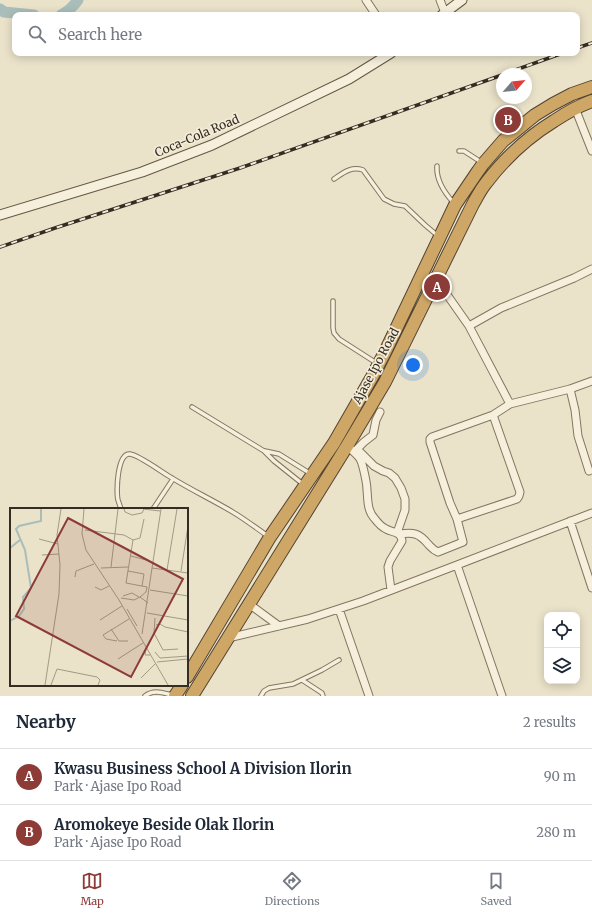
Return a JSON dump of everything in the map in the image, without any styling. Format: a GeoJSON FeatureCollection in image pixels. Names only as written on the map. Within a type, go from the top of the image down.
{"type":"FeatureCollection","features":[{"type":"Feature","properties":{"kind":"highway","name":"Ajase Ipo Road"},"geometry":{"type":"LineString","coordinates":[[188,675],[192,665],[270,537],[334,443],[378,366],[455,205],[483,164],[503,141],[535,115],[572,94],[592,87]]}},
{"type":"Feature","properties":{"kind":"highway","name":"Ajase Ipo Road"},"geometry":{"type":"LineString","coordinates":[[192,696],[250,604],[353,450],[473,204],[486,183],[500,165],[528,138],[576,108],[592,101]]}},
{"type":"Feature","properties":{"kind":"highway"},"geometry":{"type":"LineString","coordinates":[[378,366],[389,374]]}},
{"type":"Feature","properties":{"kind":"highway"},"geometry":{"type":"LineString","coordinates":[[175,696],[181,686]]}},
{"type":"Feature","properties":{"kind":"street"},"geometry":{"type":"LineString","coordinates":[[366,0],[374,12]]}},
{"type":"Feature","properties":{"kind":"street"},"geometry":{"type":"LineString","coordinates":[[440,0],[443,12]]}},
{"type":"Feature","properties":{"kind":"street"},"geometry":{"type":"LineString","coordinates":[[446,12],[462,0]]}},
{"type":"Feature","properties":{"kind":"street","name":"Coca-Cola Road"},"geometry":{"type":"LineString","coordinates":[[0,215],[142,172],[212,145],[349,79],[386,56]]}},
{"type":"Feature","properties":{"kind":"street"},"geometry":{"type":"LineString","coordinates":[[576,108],[592,151]]}},
{"type":"Feature","properties":{"kind":"street"},"geometry":{"type":"LineString","coordinates":[[469,326],[501,308],[592,269]]}},
{"type":"Feature","properties":{"kind":"street"},"geometry":{"type":"LineString","coordinates":[[436,279],[469,326],[510,404]]}},
{"type":"Feature","properties":{"kind":"street"},"geometry":{"type":"LineString","coordinates":[[353,450],[363,467],[369,508],[372,516],[378,524],[387,530],[398,533],[411,532],[423,537],[432,548],[438,552],[464,542],[430,439],[493,415],[510,404],[570,389],[592,381]]}},
{"type":"Feature","properties":{"kind":"street"},"geometry":{"type":"LineString","coordinates":[[570,389],[575,410],[578,436],[589,471]]}},
{"type":"Feature","properties":{"kind":"street"},"geometry":{"type":"LineString","coordinates":[[353,450],[373,435],[376,420],[380,412]]}},
{"type":"Feature","properties":{"kind":"street"},"geometry":{"type":"LineString","coordinates":[[457,519],[517,499],[519,496],[520,492],[493,415]]}},
{"type":"Feature","properties":{"kind":"street"},"geometry":{"type":"LineString","coordinates":[[353,450],[374,466],[389,473],[395,478],[405,499],[405,510],[400,521],[398,533],[402,538],[402,541],[388,567],[390,590]]}},
{"type":"Feature","properties":{"kind":"street"},"geometry":{"type":"LineString","coordinates":[[228,638],[308,619],[363,601],[592,513]]}},
{"type":"Feature","properties":{"kind":"street"},"geometry":{"type":"LineString","coordinates":[[570,521],[592,588]]}},
{"type":"Feature","properties":{"kind":"street"},"geometry":{"type":"LineString","coordinates":[[457,565],[502,696]]}},
{"type":"Feature","properties":{"kind":"street"},"geometry":{"type":"LineString","coordinates":[[250,604],[278,626]]}},
{"type":"Feature","properties":{"kind":"street"},"geometry":{"type":"LineString","coordinates":[[340,608],[369,696]]}},
{"type":"Feature","properties":{"kind":"lane"},"geometry":{"type":"LineString","coordinates":[[459,151],[464,151],[483,164]]}},
{"type":"Feature","properties":{"kind":"lane"},"geometry":{"type":"LineString","coordinates":[[437,166],[437,175],[446,194],[455,205]]}},
{"type":"Feature","properties":{"kind":"lane"},"geometry":{"type":"LineString","coordinates":[[334,179],[351,169],[357,168],[363,170],[384,199],[394,204],[405,206],[440,238]]}},
{"type":"Feature","properties":{"kind":"lane"},"geometry":{"type":"LineString","coordinates":[[333,301],[334,333],[339,339],[378,366]]}},
{"type":"Feature","properties":{"kind":"lane"},"geometry":{"type":"LineString","coordinates":[[192,407],[264,451],[305,486]]}},
{"type":"Feature","properties":{"kind":"lane"},"geometry":{"type":"LineString","coordinates":[[264,451],[279,454],[312,475]]}},
{"type":"Feature","properties":{"kind":"lane"},"geometry":{"type":"LineString","coordinates":[[121,508],[118,500],[117,482],[121,462],[124,456],[131,454],[144,460],[172,479],[236,514],[270,537]]}},
{"type":"Feature","properties":{"kind":"lane"},"geometry":{"type":"LineString","coordinates":[[154,508],[172,479]]}},
{"type":"Feature","properties":{"kind":"lane"},"geometry":{"type":"LineString","coordinates":[[261,696],[268,688],[293,684],[339,660]]}},
{"type":"Feature","properties":{"kind":"lane"},"geometry":{"type":"LineString","coordinates":[[302,680],[322,693],[323,696]]}},
{"type":"Feature","properties":{"kind":"lane"},"geometry":{"type":"LineString","coordinates":[[145,696],[149,692],[156,691],[175,696]]}},
{"type":"Feature","properties":{"kind":"waterway"},"geometry":{"type":"LineString","coordinates":[[66,12],[71,9],[78,0]]}},
{"type":"Feature","properties":{"kind":"waterway"},"geometry":{"type":"LineString","coordinates":[[0,9],[4,12],[12,13]]}},
{"type":"Feature","properties":{"kind":"railway"},"geometry":{"type":"LineString","coordinates":[[580,47],[592,43]]}},
{"type":"Feature","properties":{"kind":"railway"},"geometry":{"type":"LineString","coordinates":[[521,68],[555,56]]}},
{"type":"Feature","properties":{"kind":"railway"},"geometry":{"type":"LineString","coordinates":[[0,247],[240,168],[496,77]]}},
{"type":"Feature","properties":{"kind":"place","name":"Aromokeye Beside Olak Ilorin"},"geometry":{"type":"Point","coordinates":[508,120]}},
{"type":"Feature","properties":{"kind":"place","name":"Kwasu Business School A Division Ilorin"},"geometry":{"type":"Point","coordinates":[437,287]}}]}
